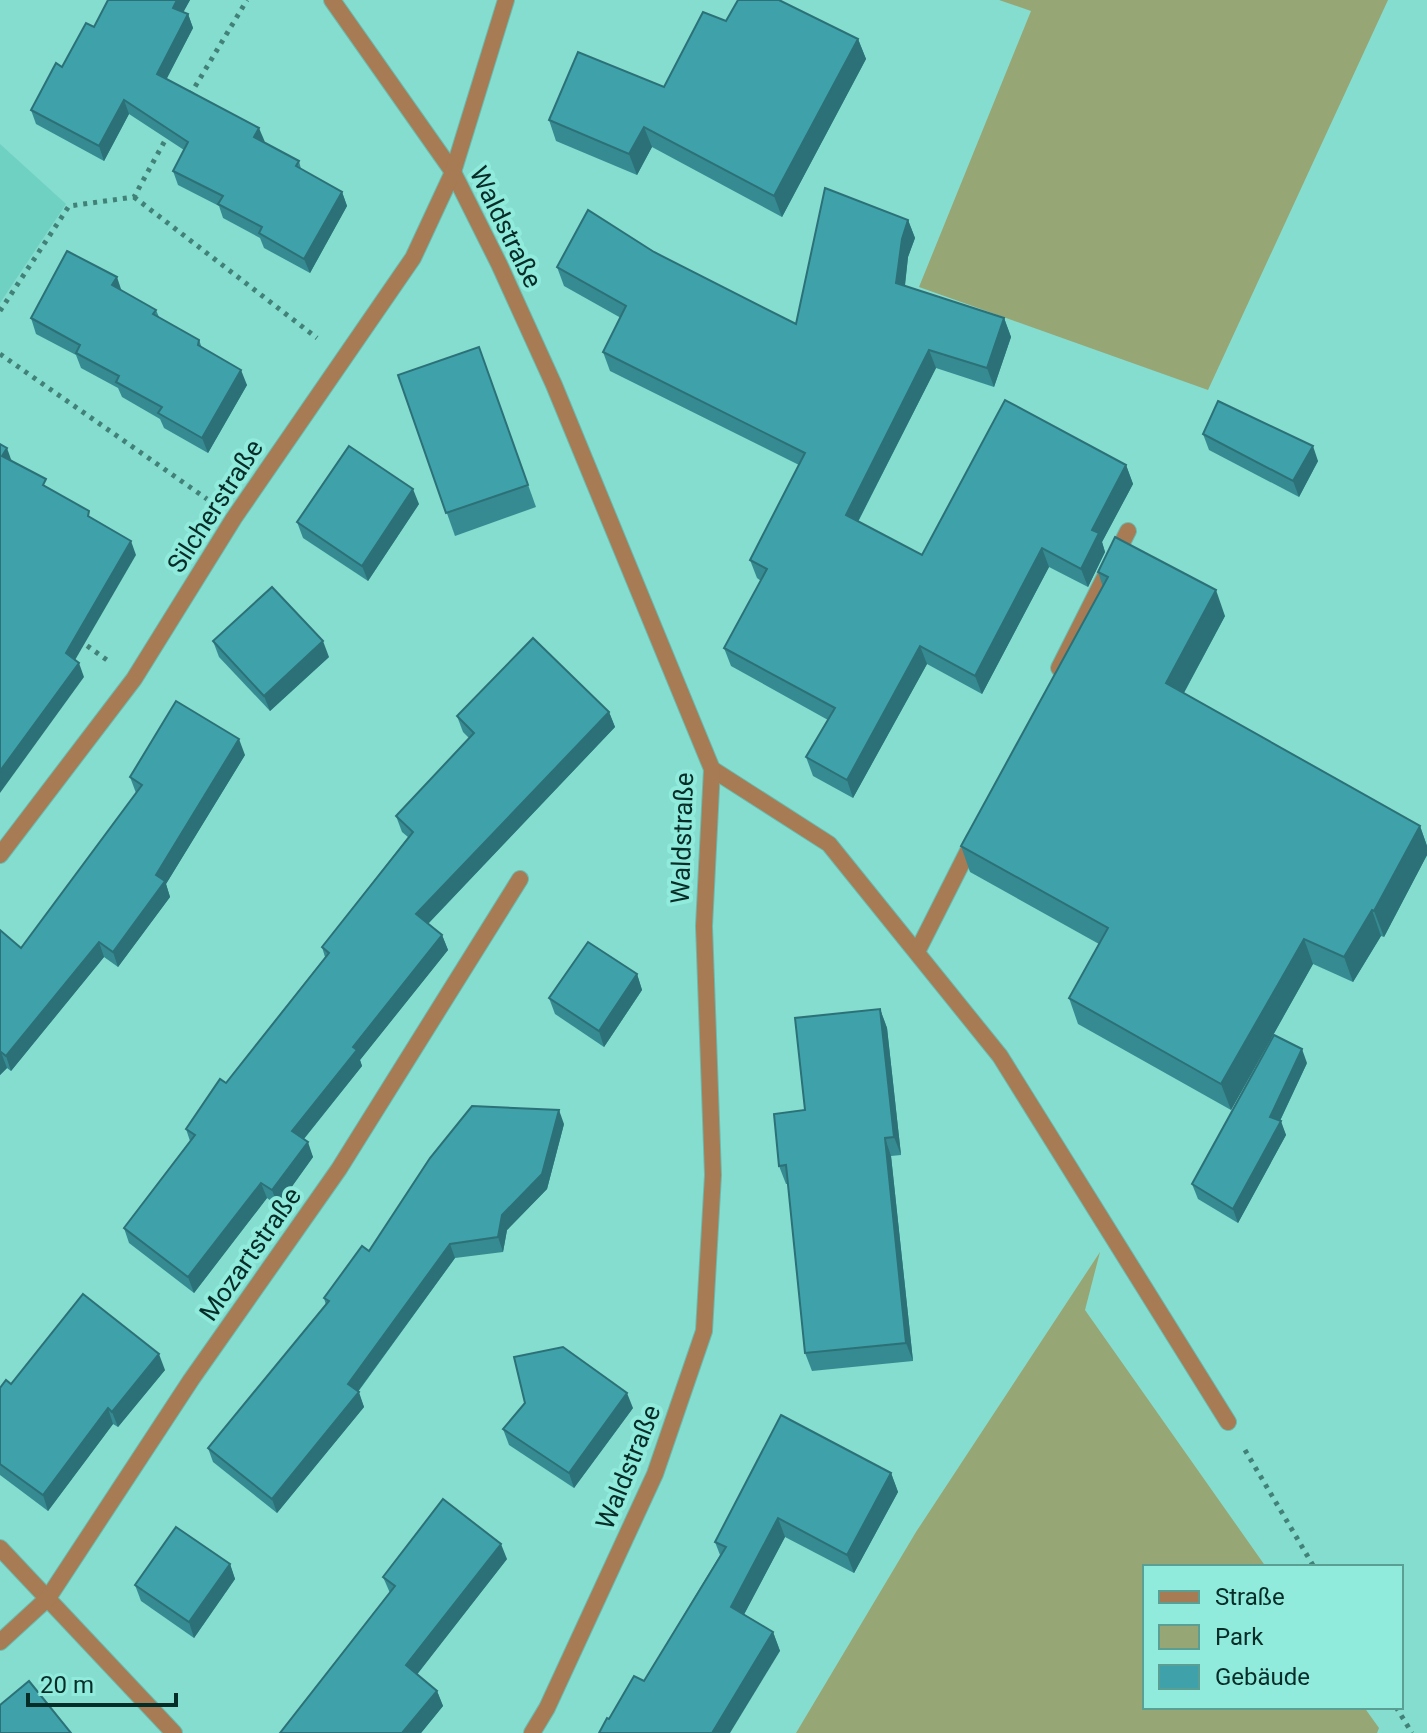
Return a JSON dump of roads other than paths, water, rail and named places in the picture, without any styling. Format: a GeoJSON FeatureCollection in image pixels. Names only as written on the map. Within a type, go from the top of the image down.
{"type":"FeatureCollection","features":[{"type":"Feature","properties":{"kind":"street","name":"Waldstraße"},"geometry":{"type":"LineString","coordinates":[[332,0],[453,172],[554,385],[712,769],[704,926],[713,1175],[704,1331],[655,1474],[547,1708],[532,1733]]}},
{"type":"Feature","properties":{"kind":"street","name":"Silcherstraße"},"geometry":{"type":"LineString","coordinates":[[0,855],[134,679],[234,518],[413,258],[453,172],[506,0]]}},
{"type":"Feature","properties":{"kind":"street"},"geometry":{"type":"LineString","coordinates":[[1051,685],[1128,531]]}},
{"type":"Feature","properties":{"kind":"street"},"geometry":{"type":"LineString","coordinates":[[712,769],[829,844],[1000,1056],[1228,1422]]}},
{"type":"Feature","properties":{"kind":"street"},"geometry":{"type":"LineString","coordinates":[[917,952],[980,826]]}},
{"type":"Feature","properties":{"kind":"street","name":"Mozartstraße"},"geometry":{"type":"LineString","coordinates":[[0,1642],[48,1598],[191,1380],[339,1169],[520,879]]}},
{"type":"Feature","properties":{"kind":"street"},"geometry":{"type":"LineString","coordinates":[[0,1548],[174,1733]]}}]}
